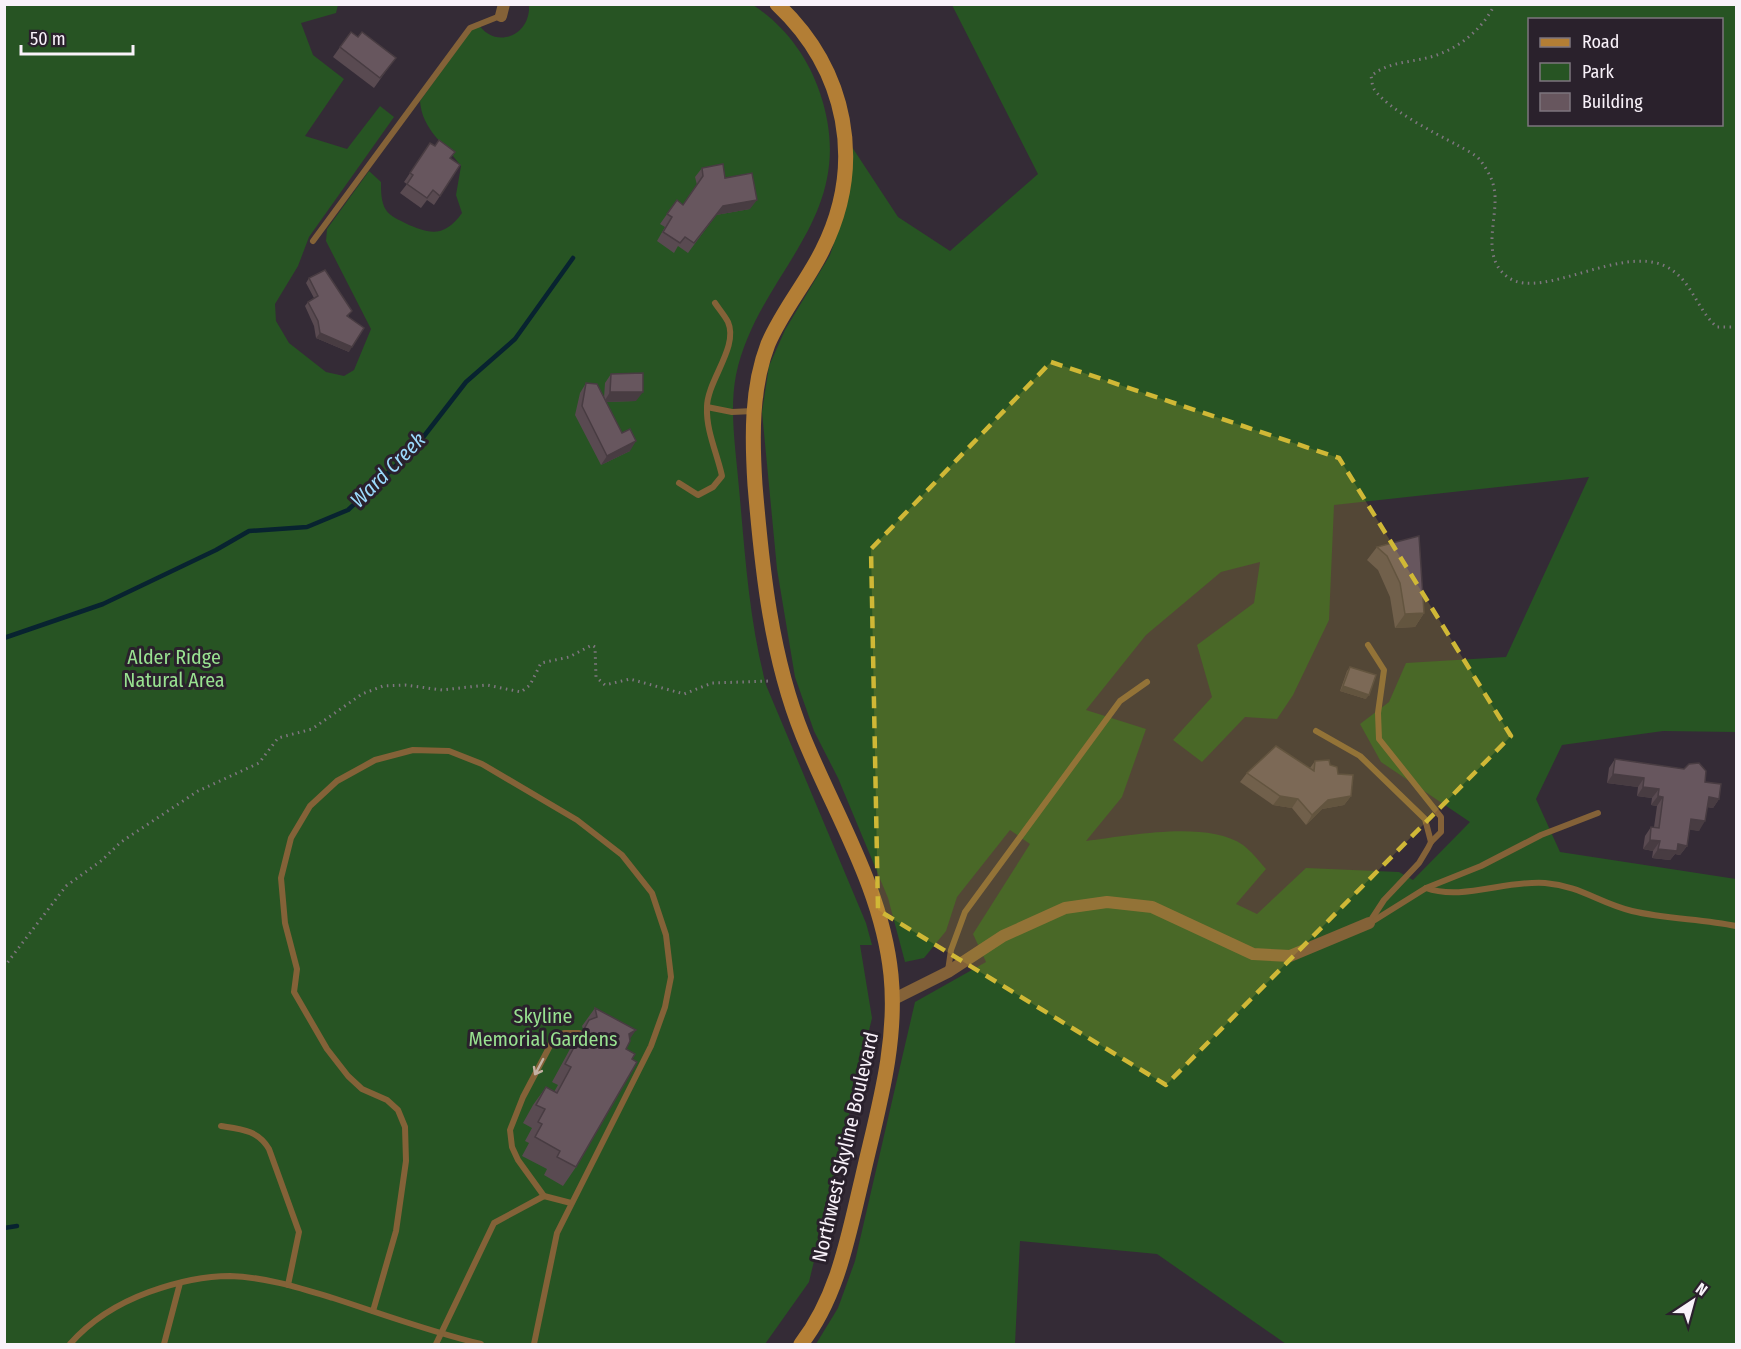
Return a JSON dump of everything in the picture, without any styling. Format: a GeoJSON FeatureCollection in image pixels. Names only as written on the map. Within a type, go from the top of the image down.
{"type":"FeatureCollection","features":[{"type":"Feature","properties":{"kind":"main road","name":"Northwest Skyline Boulevard"},"geometry":{"type":"LineString","coordinates":[[777,4],[813,44],[827,68],[840,104],[846,144],[843,177],[831,230],[821,253],[775,328],[757,383],[753,411],[755,481],[772,630],[802,735],[862,864],[875,903],[885,939],[893,1028],[887,1066],[843,1258],[825,1307],[801,1344]]}},
{"type":"Feature","properties":{"kind":"street"},"geometry":{"type":"LineString","coordinates":[[892,1000],[948,972],[1003,936],[1065,908],[1107,902],[1152,907],[1253,954],[1290,956],[1370,923]]}},
{"type":"Feature","properties":{"kind":"lane"},"geometry":{"type":"LineString","coordinates":[[313,241],[470,28],[503,10]]}},
{"type":"Feature","properties":{"kind":"lane"},"geometry":{"type":"LineString","coordinates":[[679,483],[698,495],[713,487],[722,476],[709,430],[707,407],[711,386],[729,342],[729,324],[715,303]]}},
{"type":"Feature","properties":{"kind":"lane"},"geometry":{"type":"LineString","coordinates":[[707,407],[732,412],[753,411]]}},
{"type":"Feature","properties":{"kind":"lane"},"geometry":{"type":"LineString","coordinates":[[1368,645],[1384,670],[1378,713],[1379,739],[1441,817],[1441,832],[1431,842],[1419,863],[1384,900],[1370,923]]}},
{"type":"Feature","properties":{"kind":"lane"},"geometry":{"type":"LineString","coordinates":[[948,972],[951,951],[965,912],[1120,701],[1147,682]]}},
{"type":"Feature","properties":{"kind":"lane"},"geometry":{"type":"LineString","coordinates":[[1316,731],[1360,756],[1425,819],[1431,842]]}},
{"type":"Feature","properties":{"kind":"lane"},"geometry":{"type":"LineString","coordinates":[[373,1311],[396,1231],[405,1161],[405,1127],[398,1110],[387,1100],[362,1089],[348,1076],[327,1049],[294,992],[297,969],[285,922],[281,878],[291,838],[310,806],[338,781],[375,760],[413,750],[448,751],[482,764],[567,814],[622,855],[652,893],[666,935],[671,976],[665,1007],[641,1066],[557,1233],[534,1344]]}},
{"type":"Feature","properties":{"kind":"lane"},"geometry":{"type":"LineString","coordinates":[[1370,923],[1426,888],[1481,866],[1541,836],[1598,813]]}},
{"type":"Feature","properties":{"kind":"lane"},"geometry":{"type":"LineString","coordinates":[[1426,888],[1439,892],[1528,882],[1573,887],[1629,911],[1737,926]]}},
{"type":"Feature","properties":{"kind":"lane"},"geometry":{"type":"LineString","coordinates":[[571,1203],[544,1196],[518,1160],[512,1147],[510,1130],[523,1097],[552,1042],[564,1033],[579,1033]]}},
{"type":"Feature","properties":{"kind":"lane"},"geometry":{"type":"LineString","coordinates":[[630,1061],[641,1066]]}},
{"type":"Feature","properties":{"kind":"lane"},"geometry":{"type":"LineString","coordinates":[[221,1126],[249,1131],[263,1138],[269,1149],[299,1232],[288,1285]]}},
{"type":"Feature","properties":{"kind":"lane"},"geometry":{"type":"LineString","coordinates":[[436,1344],[443,1335],[494,1223],[544,1196]]}},
{"type":"Feature","properties":{"kind":"lane"},"geometry":{"type":"LineString","coordinates":[[70,1344],[106,1313],[134,1298],[180,1283],[230,1276],[288,1285],[443,1335],[481,1344]]}},
{"type":"Feature","properties":{"kind":"lane"},"geometry":{"type":"LineString","coordinates":[[164,1344],[180,1283]]}},
{"type":"Feature","properties":{"kind":"path"},"geometry":{"type":"LineString","coordinates":[[1495,4],[1485,23],[1464,41],[1437,55],[1388,66],[1371,76],[1373,88],[1380,96],[1419,125],[1477,157],[1489,172],[1496,205],[1491,228],[1492,250],[1499,267],[1509,278],[1530,284],[1629,262],[1652,262],[1676,273],[1688,284],[1707,318],[1717,327],[1737,327]]}},
{"type":"Feature","properties":{"kind":"highlighted area"},"geometry":{"type":"Polygon","coordinates":[[[1051,362],[1339,458],[1511,736],[1166,1085],[878,910],[871,549],[1051,362]]]}},
{"type":"Feature","properties":{"kind":"green space"},"geometry":{"type":"Polygon","coordinates":[[[5,5],[338,5],[336,13],[301,23],[313,55],[344,79],[305,136],[347,149],[380,106],[394,117],[309,237],[298,266],[275,304],[276,321],[289,343],[326,372],[344,376],[354,370],[371,329],[326,241],[327,229],[369,171],[381,182],[382,200],[386,210],[405,223],[422,230],[443,230],[456,221],[462,213],[456,195],[461,166],[430,129],[420,101],[477,22],[484,31],[501,38],[518,32],[524,25],[529,5],[753,5],[765,13],[785,33],[809,67],[820,93],[829,137],[828,175],[818,209],[802,242],[764,304],[748,338],[736,375],[733,403],[734,431],[748,587],[760,661],[766,685],[866,923],[872,945],[860,945],[872,1018],[809,1282],[765,1344],[5,1344],[5,5]]]}},
{"type":"Feature","properties":{"kind":"green space"},"geometry":{"type":"Polygon","coordinates":[[[952,5],[1736,5],[1736,732],[1663,731],[1562,745],[1536,799],[1560,852],[1736,879],[1736,1344],[1286,1344],[1157,1254],[1020,1241],[1015,1344],[816,1344],[838,1308],[855,1261],[915,1002],[986,962],[973,934],[1030,844],[1010,830],[957,897],[946,931],[924,958],[905,962],[888,898],[838,778],[814,731],[795,677],[777,569],[762,412],[769,366],[785,330],[830,255],[844,213],[852,147],[898,217],[950,251],[1038,174],[952,5]],[[1589,477],[1334,505],[1329,620],[1293,695],[1277,719],[1245,717],[1202,762],[1173,740],[1212,697],[1197,645],[1254,603],[1260,562],[1221,572],[1146,635],[1086,710],[1146,729],[1122,797],[1086,841],[1145,833],[1188,831],[1227,837],[1246,847],[1266,869],[1236,904],[1257,914],[1306,868],[1399,872],[1413,880],[1470,822],[1381,762],[1360,724],[1389,702],[1406,663],[1506,657],[1589,477]]]}},
{"type":"Feature","properties":{"kind":"building"},"geometry":{"type":"Polygon","coordinates":[[[351,32],[358,37],[362,32],[396,58],[380,78],[340,47],[351,32]]]}},
{"type":"Feature","properties":{"kind":"building"},"geometry":{"type":"Polygon","coordinates":[[[439,140],[455,152],[450,158],[460,165],[440,196],[433,190],[427,198],[407,184],[413,175],[410,173],[430,143],[435,146],[439,140]]]}},
{"type":"Feature","properties":{"kind":"building"},"geometry":{"type":"Polygon","coordinates":[[[723,164],[725,178],[752,173],[757,200],[723,206],[694,243],[685,237],[680,243],[663,232],[672,217],[667,214],[677,200],[683,205],[703,176],[702,168],[723,164]]]}},
{"type":"Feature","properties":{"kind":"building"},"geometry":{"type":"Polygon","coordinates":[[[325,270],[352,311],[347,316],[364,328],[352,347],[320,333],[318,321],[308,302],[318,296],[309,278],[325,270]]]}},
{"type":"Feature","properties":{"kind":"building"},"geometry":{"type":"Polygon","coordinates":[[[643,373],[643,392],[610,392],[611,374],[643,373]]]}},
{"type":"Feature","properties":{"kind":"building"},"geometry":{"type":"Polygon","coordinates":[[[586,383],[597,384],[622,433],[630,429],[636,441],[607,456],[582,406],[586,383]]]}},
{"type":"Feature","properties":{"kind":"building"},"geometry":{"type":"Polygon","coordinates":[[[1419,536],[1424,613],[1405,614],[1400,583],[1387,556],[1377,547],[1419,536]]]}},
{"type":"Feature","properties":{"kind":"building"},"geometry":{"type":"Polygon","coordinates":[[[1350,667],[1376,675],[1369,695],[1343,686],[1350,667]]]}},
{"type":"Feature","properties":{"kind":"building"},"geometry":{"type":"Polygon","coordinates":[[[1276,746],[1314,771],[1315,761],[1329,760],[1330,765],[1337,767],[1338,774],[1353,775],[1351,796],[1328,800],[1312,815],[1298,799],[1280,796],[1247,773],[1276,746]]]}},
{"type":"Feature","properties":{"kind":"building"},"geometry":{"type":"Polygon","coordinates":[[[1615,759],[1684,769],[1689,764],[1699,763],[1706,771],[1705,782],[1721,784],[1719,799],[1709,797],[1705,821],[1691,819],[1687,846],[1678,844],[1677,851],[1658,849],[1660,841],[1650,840],[1651,827],[1659,828],[1663,797],[1658,796],[1659,789],[1643,787],[1644,778],[1613,774],[1615,759]]]}},
{"type":"Feature","properties":{"kind":"building"},"geometry":{"type":"Polygon","coordinates":[[[595,1008],[636,1030],[629,1034],[630,1041],[626,1049],[635,1054],[632,1059],[637,1062],[576,1167],[557,1157],[560,1151],[535,1137],[542,1124],[538,1122],[545,1109],[536,1105],[546,1087],[557,1093],[571,1067],[565,1064],[589,1020],[597,1017],[595,1008]]]}},
{"type":"Feature","properties":{"kind":"waterway","name":"Ward Creek"},"geometry":{"type":"LineString","coordinates":[[4,638],[103,604],[216,550],[249,531],[307,527],[348,510],[414,449],[466,382],[515,339],[573,258]]}},
{"type":"Feature","properties":{"kind":"waterway"},"geometry":{"type":"LineString","coordinates":[[4,1228],[17,1226]]}},
{"type":"Feature","properties":{"kind":"park label","name":"Alder Ridge Natural Area"},"geometry":{"type":"Point","coordinates":[174,668]}},
{"type":"Feature","properties":{"kind":"park label","name":"Skyline Memorial Gardens"},"geometry":{"type":"Point","coordinates":[543,1028]}}]}
